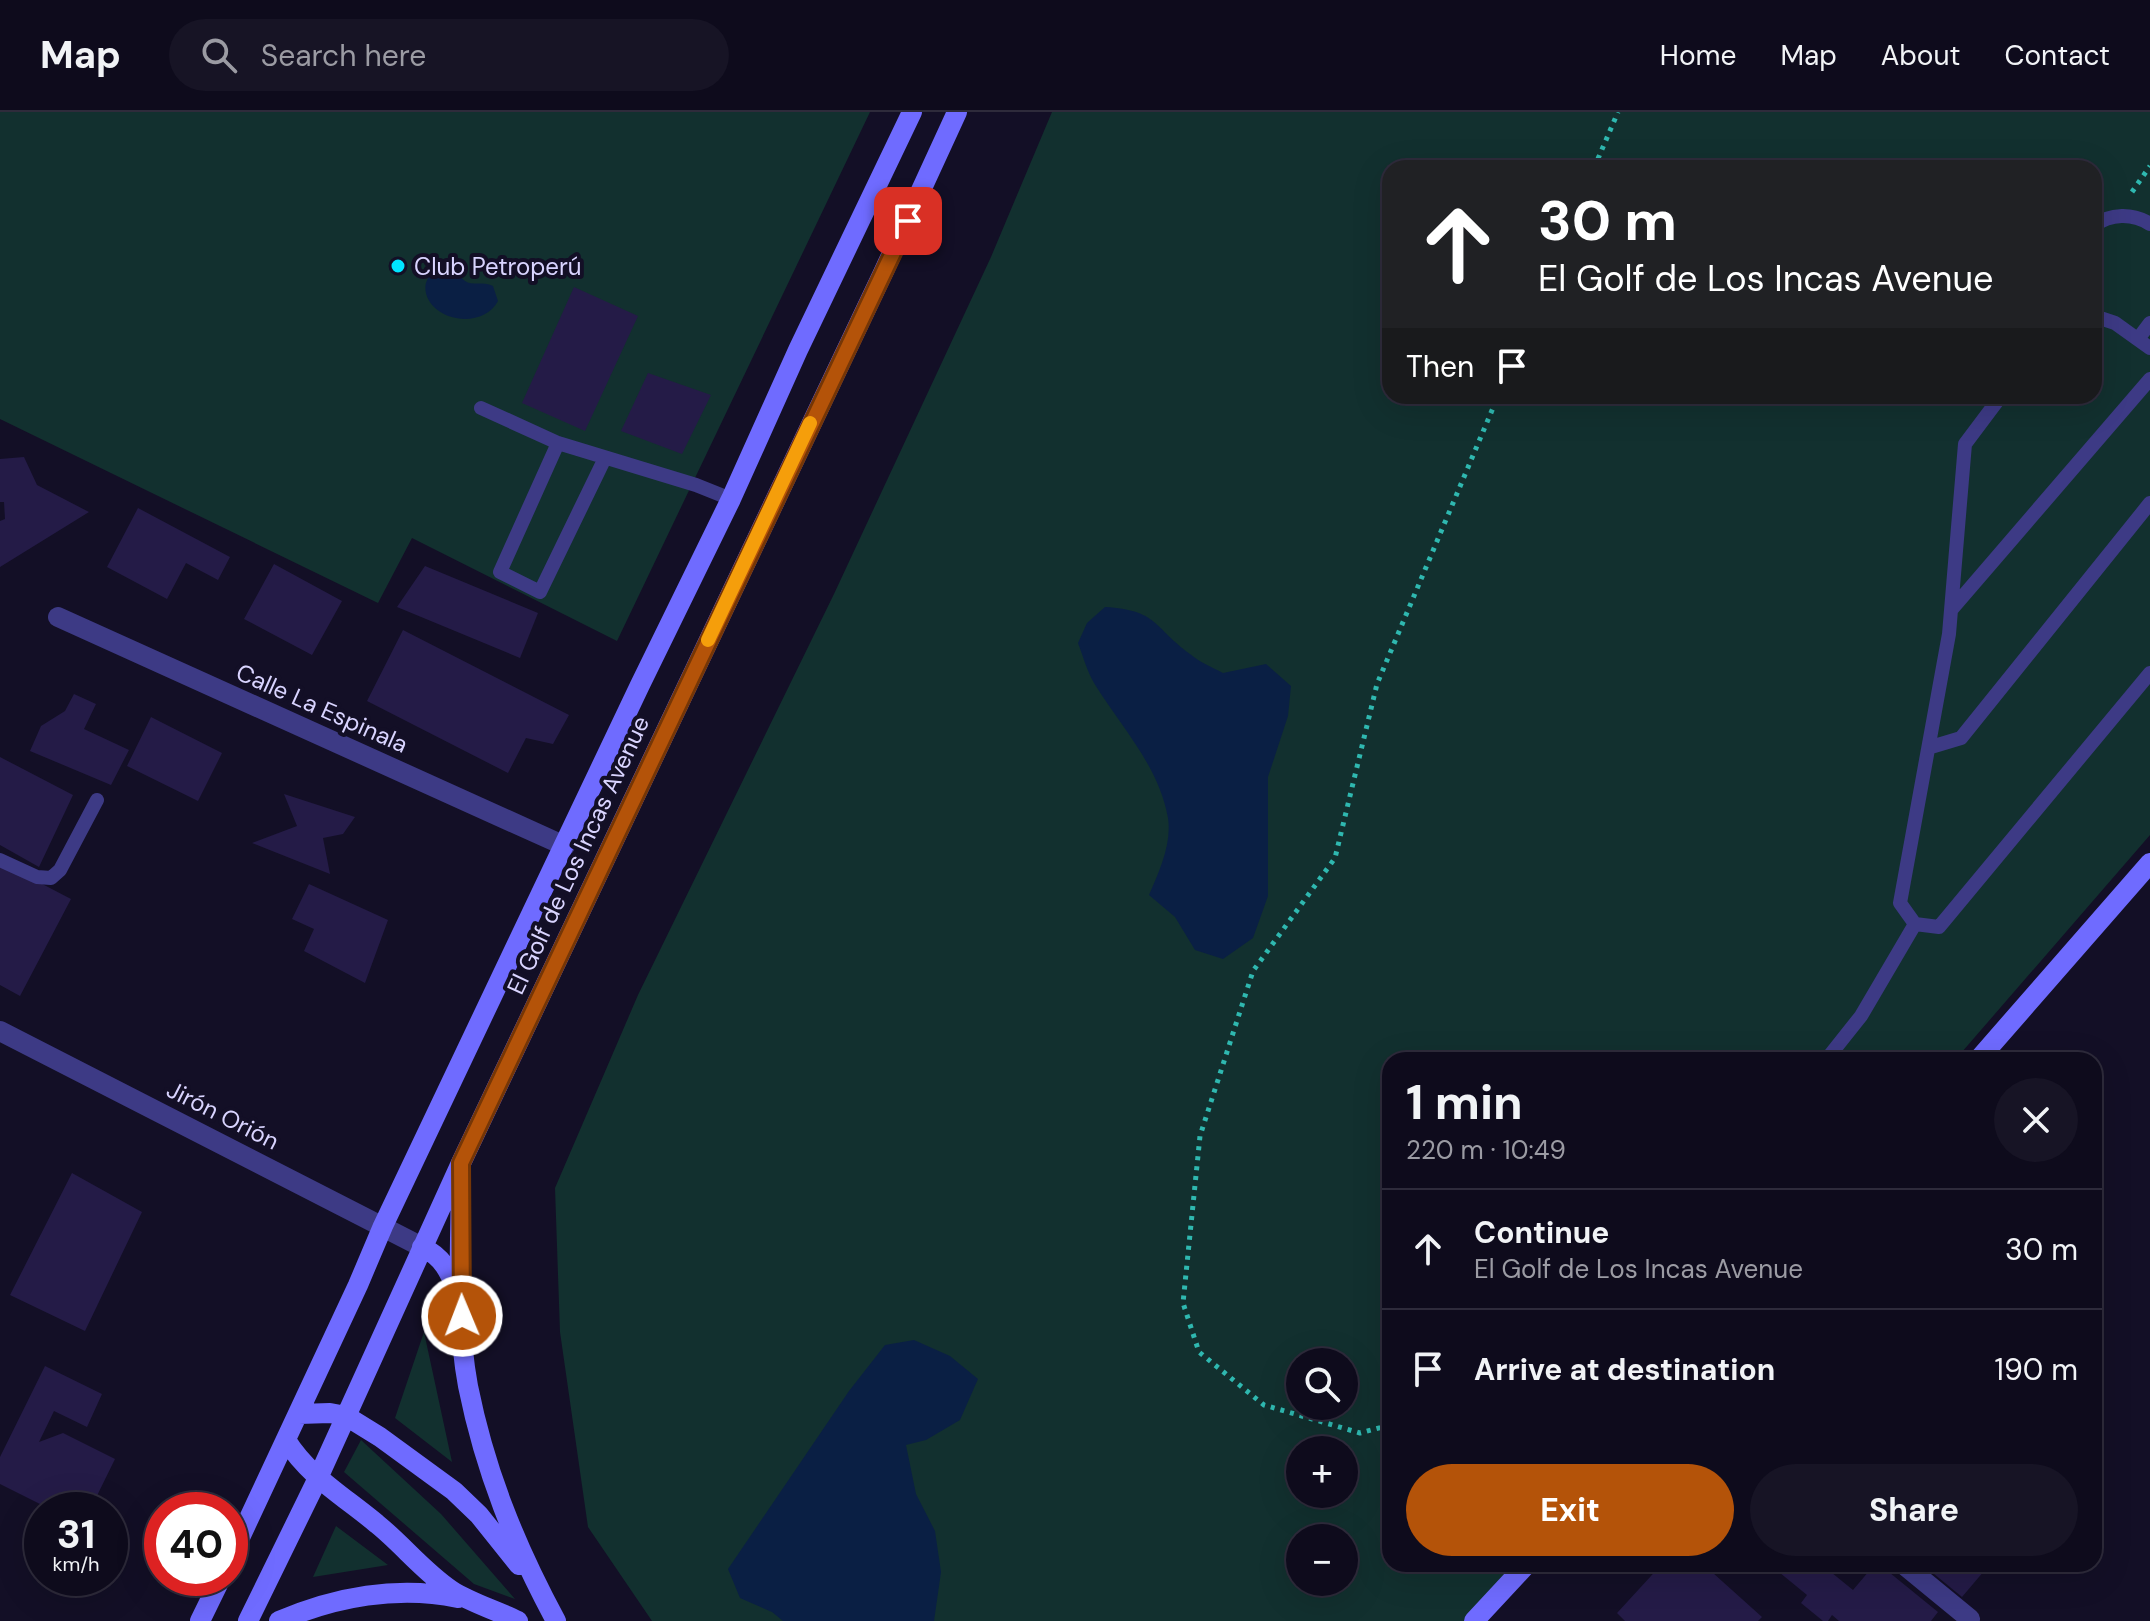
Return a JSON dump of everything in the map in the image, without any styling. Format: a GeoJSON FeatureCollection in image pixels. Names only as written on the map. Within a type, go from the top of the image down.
{"type":"FeatureCollection","features":[{"type":"Feature","properties":{"kind":"street","name":"El Golf de Los Incas Avenue"},"geometry":{"type":"LineString","coordinates":[[248,1521],[383,1226],[731,499],[798,350],[912,112]]}},
{"type":"Feature","properties":{"kind":"street","name":"El Golf de Los Incas Avenue"},"geometry":{"type":"LineString","coordinates":[[248,1621],[318,1478],[461,1163],[957,112]]}},
{"type":"Feature","properties":{"kind":"street","name":"Calle La Espinala"},"geometry":{"type":"LineString","coordinates":[[58,617],[565,846]]}},
{"type":"Feature","properties":{"kind":"street"},"geometry":{"type":"LineString","coordinates":[[1985,1052],[2150,863]]}},
{"type":"Feature","properties":{"kind":"street","name":"Jirón Orión"},"geometry":{"type":"LineString","coordinates":[[0,1031],[422,1247]]}},
{"type":"Feature","properties":{"kind":"street"},"geometry":{"type":"LineString","coordinates":[[461,1163],[461,1296],[468,1384],[504,1516],[556,1621]]}},
{"type":"Feature","properties":{"kind":"street"},"geometry":{"type":"LineString","coordinates":[[422,1247],[445,1262],[461,1296]]}},
{"type":"Feature","properties":{"kind":"street"},"geometry":{"type":"LineString","coordinates":[[299,1414],[346,1416],[454,1491],[479,1515],[539,1590]]}},
{"type":"Feature","properties":{"kind":"street"},"geometry":{"type":"LineString","coordinates":[[286,1440],[318,1478],[376,1523],[443,1584],[470,1601],[518,1621]]}},
{"type":"Feature","properties":{"kind":"street"},"geometry":{"type":"LineString","coordinates":[[1474,1621],[1520,1572]]}},
{"type":"Feature","properties":{"kind":"street"},"geometry":{"type":"LineString","coordinates":[[1913,1572],[1970,1619]]}},
{"type":"Feature","properties":{"kind":"street"},"geometry":{"type":"LineString","coordinates":[[279,1621],[311,1607],[377,1594],[430,1592],[470,1601]]}},
{"type":"Feature","properties":{"kind":"street"},"geometry":{"type":"LineString","coordinates":[[200,1621],[212,1596]]}},
{"type":"Feature","properties":{"kind":"lane"},"geometry":{"type":"LineString","coordinates":[[2102,222],[2116,215],[2132,216],[2150,224]]}},
{"type":"Feature","properties":{"kind":"lane"},"geometry":{"type":"LineString","coordinates":[[2102,319],[2115,323],[2144,343],[2150,323]]}},
{"type":"Feature","properties":{"kind":"lane"},"geometry":{"type":"LineString","coordinates":[[1951,609],[2150,379]]}},
{"type":"Feature","properties":{"kind":"lane"},"geometry":{"type":"LineString","coordinates":[[1995,404],[1965,444],[1951,609],[1931,747],[1900,903],[1915,924],[1939,927],[2150,673]]}},
{"type":"Feature","properties":{"kind":"lane"},"geometry":{"type":"LineString","coordinates":[[481,408],[558,443],[696,485],[731,499]]}},
{"type":"Feature","properties":{"kind":"lane"},"geometry":{"type":"LineString","coordinates":[[558,443],[500,572],[540,592],[605,458]]}},
{"type":"Feature","properties":{"kind":"lane"},"geometry":{"type":"LineString","coordinates":[[1931,747],[1961,738],[2150,503]]}},
{"type":"Feature","properties":{"kind":"lane"},"geometry":{"type":"LineString","coordinates":[[0,860],[37,877],[51,878],[60,870],[97,800]]}},
{"type":"Feature","properties":{"kind":"lane"},"geometry":{"type":"LineString","coordinates":[[1832,1052],[1861,1016],[1915,924]]}},
{"type":"Feature","properties":{"kind":"path"},"geometry":{"type":"LineString","coordinates":[[1597,160],[1618,112]]}},
{"type":"Feature","properties":{"kind":"path"},"geometry":{"type":"LineString","coordinates":[[1382,1427],[1360,1433],[1264,1405],[1199,1352],[1183,1303],[1198,1151],[1200,1136],[1253,971],[1335,858],[1377,684],[1495,404]]}},
{"type":"Feature","properties":{"kind":"green space","name":"Club Petroperú"},"geometry":{"type":"Polygon","coordinates":[[[0,112],[870,112],[617,641],[412,538],[378,603],[0,419],[0,112]]]}},
{"type":"Feature","properties":{"kind":"green space"},"geometry":{"type":"Polygon","coordinates":[[[1052,112],[2150,112],[2150,835],[1962,1052],[1382,1052],[1382,1572],[1508,1572],[1464,1621],[652,1621],[588,1527],[560,1332],[555,1188],[638,995],[834,594],[991,257],[1052,112]]]}},
{"type":"Feature","properties":{"kind":"green space"},"geometry":{"type":"Polygon","coordinates":[[[424,1332],[452,1462],[395,1418],[424,1332]]]}},
{"type":"Feature","properties":{"kind":"green space"},"geometry":{"type":"Polygon","coordinates":[[[361,1440],[441,1514],[515,1599],[474,1584],[344,1472],[361,1440]]]}},
{"type":"Feature","properties":{"kind":"green space"},"geometry":{"type":"Polygon","coordinates":[[[336,1526],[388,1565],[313,1577],[336,1526]]]}},
{"type":"Feature","properties":{"kind":"water"},"geometry":{"type":"Polygon","coordinates":[[[450,266],[468,282],[493,286],[498,301],[492,309],[467,319],[449,316],[433,306],[426,292],[427,280],[436,271],[450,266]]]}},
{"type":"Feature","properties":{"kind":"water"},"geometry":{"type":"Polygon","coordinates":[[[1105,607],[1145,616],[1194,657],[1223,673],[1266,664],[1291,686],[1288,716],[1268,777],[1268,896],[1253,938],[1223,959],[1195,950],[1175,917],[1149,895],[1164,858],[1168,838],[1168,818],[1163,799],[1148,764],[1094,683],[1078,643],[1087,623],[1105,607]]]}},
{"type":"Feature","properties":{"kind":"water"},"geometry":{"type":"Polygon","coordinates":[[[914,1340],[950,1356],[978,1379],[960,1420],[926,1440],[906,1445],[916,1494],[935,1531],[941,1572],[934,1621],[783,1621],[772,1612],[740,1598],[728,1569],[849,1391],[885,1345],[914,1340]]]}},
{"type":"Feature","properties":{"kind":"building"},"geometry":{"type":"Polygon","coordinates":[[[574,287],[638,316],[585,431],[522,403],[574,287]]]}},
{"type":"Feature","properties":{"kind":"building"},"geometry":{"type":"Polygon","coordinates":[[[648,373],[711,395],[682,454],[621,431],[648,373]]]}},
{"type":"Feature","properties":{"kind":"building"},"geometry":{"type":"Polygon","coordinates":[[[24,457],[37,485],[89,512],[0,567],[0,521],[5,519],[4,502],[0,502],[0,459],[24,457]]]}},
{"type":"Feature","properties":{"kind":"building"},"geometry":{"type":"Polygon","coordinates":[[[138,508],[230,557],[218,580],[186,563],[167,599],[107,567],[138,508]]]}},
{"type":"Feature","properties":{"kind":"building"},"geometry":{"type":"Polygon","coordinates":[[[274,564],[342,601],[312,655],[244,619],[274,564]]]}},
{"type":"Feature","properties":{"kind":"building"},"geometry":{"type":"Polygon","coordinates":[[[425,566],[538,613],[520,658],[397,607],[425,566]]]}},
{"type":"Feature","properties":{"kind":"building"},"geometry":{"type":"Polygon","coordinates":[[[403,630],[569,715],[553,744],[526,738],[508,773],[367,701],[403,630]]]}},
{"type":"Feature","properties":{"kind":"building"},"geometry":{"type":"Polygon","coordinates":[[[74,694],[96,704],[84,729],[129,750],[111,785],[30,751],[41,726],[65,711],[74,694]]]}},
{"type":"Feature","properties":{"kind":"building"},"geometry":{"type":"Polygon","coordinates":[[[151,717],[222,753],[198,801],[127,766],[151,717]]]}},
{"type":"Feature","properties":{"kind":"building"},"geometry":{"type":"Polygon","coordinates":[[[0,757],[73,795],[39,867],[0,845],[0,757]]]}},
{"type":"Feature","properties":{"kind":"building"},"geometry":{"type":"Polygon","coordinates":[[[284,794],[355,817],[343,834],[323,838],[330,874],[252,843],[297,826],[284,794]]]}},
{"type":"Feature","properties":{"kind":"building"},"geometry":{"type":"Polygon","coordinates":[[[0,862],[71,899],[20,996],[0,985],[0,862]]]}},
{"type":"Feature","properties":{"kind":"building"},"geometry":{"type":"Polygon","coordinates":[[[309,884],[388,920],[365,983],[304,951],[314,929],[292,919],[309,884]]]}},
{"type":"Feature","properties":{"kind":"building"},"geometry":{"type":"Polygon","coordinates":[[[72,1173],[142,1212],[85,1331],[10,1295],[72,1173]]]}},
{"type":"Feature","properties":{"kind":"building"},"geometry":{"type":"Polygon","coordinates":[[[45,1366],[102,1394],[87,1427],[54,1411],[39,1442],[63,1433],[115,1459],[99,1492],[24,1492],[24,1496],[0,1484],[0,1457],[45,1366]]]}},
{"type":"Feature","properties":{"kind":"building"},"geometry":{"type":"Polygon","coordinates":[[[1655,1572],[1712,1572],[1762,1617],[1758,1621],[1625,1621],[1617,1613],[1655,1572]]]}},
{"type":"Feature","properties":{"kind":"building"},"geometry":{"type":"Polygon","coordinates":[[[1779,1572],[1831,1572],[1853,1590],[1868,1572],[1889,1572],[1938,1612],[1931,1621],[1839,1621],[1832,1615],[1828,1621],[1823,1621],[1801,1603],[1807,1595],[1779,1572]]]}},
{"type":"Feature","properties":{"kind":"building"},"geometry":{"type":"Polygon","coordinates":[[[1932,1572],[1983,1572],[1962,1597],[1932,1572]]]}},
{"type":"Feature","properties":{"kind":"slow traffic"},"geometry":{"type":"LineString","coordinates":[[708,640],[810,423]]}},
{"type":"Feature","properties":{"kind":"place","name":"Club Petroperú"},"geometry":{"type":"Point","coordinates":[398,266]}},
{"type":"Feature","properties":{"kind":"route"},"geometry":{"type":"LineString","coordinates":[[462,1316],[461,1163],[908,221]]}}]}
